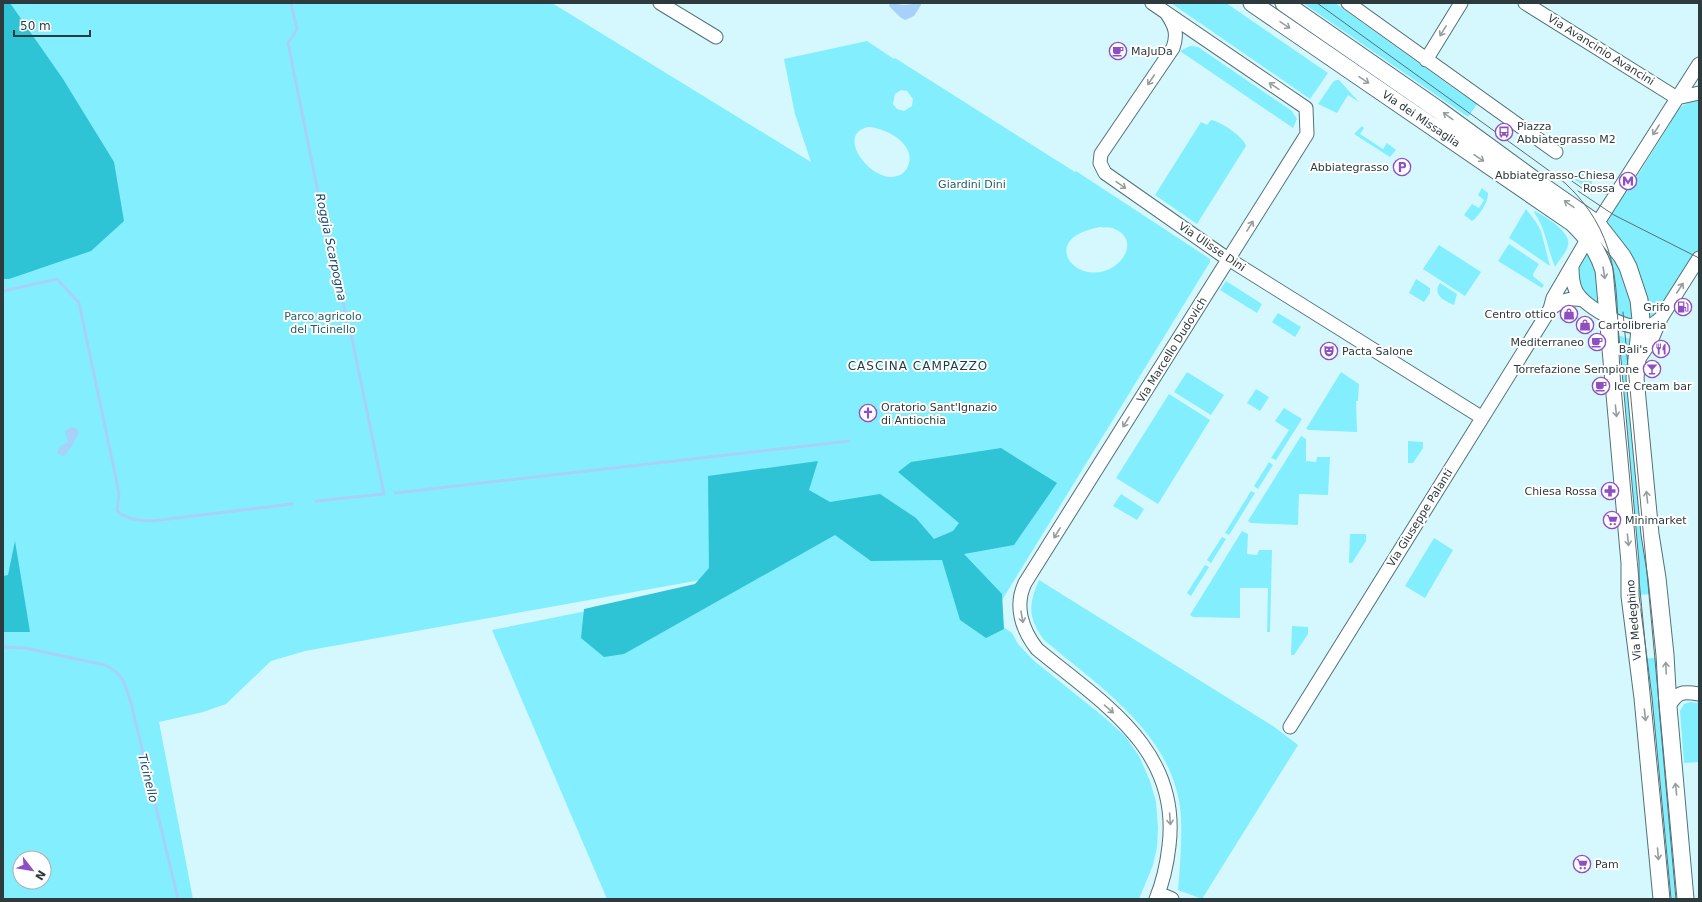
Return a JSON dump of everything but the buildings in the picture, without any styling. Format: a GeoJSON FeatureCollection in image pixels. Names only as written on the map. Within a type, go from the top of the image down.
{"type":"FeatureCollection","features":[{"type":"Feature","properties":{"kind":"main road","name":"Via dei Missaglia"},"geometry":{"type":"LineString","coordinates":[[1252,3],[1573,223],[1588,238],[1598,253],[1604,270],[1608,316]]}},
{"type":"Feature","properties":{"kind":"main road","name":"Via dei Missaglia"},"geometry":{"type":"LineString","coordinates":[[1284,3],[1437,108],[1597,224],[1622,256],[1632,276],[1639,300],[1641,320],[1636,364]]}},
{"type":"Feature","properties":{"kind":"main road","name":"Via Medeghino"},"geometry":{"type":"LineString","coordinates":[[1608,316],[1630,563],[1630,596],[1643,698],[1662,899]]}},
{"type":"Feature","properties":{"kind":"main road"},"geometry":{"type":"LineString","coordinates":[[1636,364],[1635,378],[1650,534],[1657,579],[1665,655],[1684,899]]}},
{"type":"Feature","properties":{"kind":"street"},"geometry":{"type":"LineString","coordinates":[[660,3],[716,37]]}},
{"type":"Feature","properties":{"kind":"street"},"geometry":{"type":"LineString","coordinates":[[1152,3],[1212,44]]}},
{"type":"Feature","properties":{"kind":"street"},"geometry":{"type":"LineString","coordinates":[[1348,3],[1556,152]]}},
{"type":"Feature","properties":{"kind":"street"},"geometry":{"type":"LineString","coordinates":[[1426,60],[1461,3]]}},
{"type":"Feature","properties":{"kind":"street","name":"Via Avancinio Avancini"},"geometry":{"type":"LineString","coordinates":[[1525,3],[1677,98]]}},
{"type":"Feature","properties":{"kind":"street","name":"Via Ulisse Dini"},"geometry":{"type":"LineString","coordinates":[[1165,12],[1176,30],[1176,39],[1173,48],[1104,149],[1100,158],[1101,167],[1105,173],[1229,259],[1481,417]]}},
{"type":"Feature","properties":{"kind":"street"},"geometry":{"type":"LineString","coordinates":[[1173,48],[1180,42],[1189,38],[1200,39],[1212,44]]}},
{"type":"Feature","properties":{"kind":"street","name":"Via Marcello Dudovich"},"geometry":{"type":"LineString","coordinates":[[1157,896],[1168,852],[1171,821],[1167,794],[1160,772],[1146,748],[1125,723],[1037,649],[1028,636],[1021,618],[1020,608],[1022,592],[1028,580],[1307,134],[1306,108],[1212,44]]}},
{"type":"Feature","properties":{"kind":"street","name":"Via Giuseppe Palanti"},"geometry":{"type":"LineString","coordinates":[[1290,726],[1481,417],[1550,309],[1553,298],[1588,238],[1699,64]]}},
{"type":"Feature","properties":{"kind":"street"},"geometry":{"type":"LineString","coordinates":[[1677,98],[1699,93]]}},
{"type":"Feature","properties":{"kind":"street"},"geometry":{"type":"LineString","coordinates":[[1636,364],[1651,341],[1661,318],[1699,258]]}},
{"type":"Feature","properties":{"kind":"street"},"geometry":{"type":"LineString","coordinates":[[1572,267],[1574,284],[1582,300]]}},
{"type":"Feature","properties":{"kind":"street"},"geometry":{"type":"LineString","coordinates":[[1550,309],[1566,299],[1574,298],[1582,300],[1624,324],[1640,328],[1649,326],[1661,318]]}},
{"type":"Feature","properties":{"kind":"street"},"geometry":{"type":"LineString","coordinates":[[1668,707],[1673,698],[1681,693],[1699,694]]}},
{"type":"Feature","properties":{"kind":"street"},"geometry":{"type":"LineString","coordinates":[[1157,896],[1172,899]]}},
{"type":"Feature","properties":{"kind":"green space","name":"Parco agricolo del Ticinello"},"geometry":{"type":"Polygon","coordinates":[[[3,3],[552,3],[811,162],[795,114],[784,59],[867,41],[1075,172],[1076,171],[1210,259],[1210,262],[991,618],[1012,633],[1018,644],[1033,660],[1125,736],[1139,756],[1150,781],[1156,802],[1158,828],[1157,847],[1153,865],[1139,899],[607,899],[492,630],[672,594],[751,571],[305,651],[271,661],[226,704],[203,712],[159,722],[193,899],[3,899],[3,3]],[[901,90],[895,94],[893,104],[897,109],[904,111],[912,106],[913,99],[907,91],[901,90]],[[868,127],[858,132],[855,139],[856,148],[861,158],[868,167],[888,177],[902,174],[908,166],[910,158],[904,144],[883,130],[868,127]],[[1100,227],[1087,230],[1069,241],[1066,251],[1067,256],[1078,269],[1096,272],[1107,270],[1116,265],[1123,257],[1127,249],[1127,241],[1122,233],[1111,228],[1100,227]]]}},
{"type":"Feature","properties":{"kind":"green space"},"geometry":{"type":"Polygon","coordinates":[[[1171,3],[1226,3],[1328,73],[1310,99],[1171,3]]]}},
{"type":"Feature","properties":{"kind":"green space"},"geometry":{"type":"Polygon","coordinates":[[[1303,3],[1335,3],[1477,104],[1468,117],[1303,3]]]}},
{"type":"Feature","properties":{"kind":"green space"},"geometry":{"type":"Polygon","coordinates":[[[1190,46],[1198,47],[1292,111],[1297,119],[1293,128],[1180,51],[1190,46]]]}},
{"type":"Feature","properties":{"kind":"green space"},"geometry":{"type":"Polygon","coordinates":[[[1336,80],[1339,80],[1359,102],[1348,95],[1337,113],[1318,104],[1336,80]]]}},
{"type":"Feature","properties":{"kind":"green space"},"geometry":{"type":"Polygon","coordinates":[[[1699,99],[1699,251],[1661,310],[1647,321],[1604,221],[1632,176],[1636,178],[1671,122],[1668,120],[1682,106],[1699,99]]]}},
{"type":"Feature","properties":{"kind":"green space"},"geometry":{"type":"Polygon","coordinates":[[[1211,120],[1220,123],[1231,130],[1241,138],[1246,146],[1197,224],[1155,195],[1201,122],[1207,125],[1211,120]]]}},
{"type":"Feature","properties":{"kind":"green space"},"geometry":{"type":"Polygon","coordinates":[[[1362,126],[1364,128],[1360,134],[1383,149],[1387,143],[1396,150],[1390,157],[1354,134],[1362,126]]]}},
{"type":"Feature","properties":{"kind":"green space"},"geometry":{"type":"Polygon","coordinates":[[[1580,172],[1592,181],[1591,190],[1575,180],[1580,172]]]}},
{"type":"Feature","properties":{"kind":"green space"},"geometry":{"type":"Polygon","coordinates":[[[1606,184],[1615,185],[1609,195],[1597,193],[1606,184]]]}},
{"type":"Feature","properties":{"kind":"green space"},"geometry":{"type":"Polygon","coordinates":[[[1482,188],[1488,193],[1487,200],[1475,219],[1472,221],[1464,215],[1472,204],[1479,208],[1484,200],[1478,195],[1482,188]]]}},
{"type":"Feature","properties":{"kind":"green space"},"geometry":{"type":"Polygon","coordinates":[[[1526,209],[1541,231],[1550,266],[1509,238],[1526,209]]]}},
{"type":"Feature","properties":{"kind":"green space"},"geometry":{"type":"Polygon","coordinates":[[[1535,211],[1562,230],[1568,240],[1566,250],[1555,267],[1544,232],[1534,212],[1535,211]]]}},
{"type":"Feature","properties":{"kind":"green space"},"geometry":{"type":"Polygon","coordinates":[[[1596,235],[1625,271],[1635,317],[1632,320],[1614,313],[1596,235]]]}},
{"type":"Feature","properties":{"kind":"green space"},"geometry":{"type":"Polygon","coordinates":[[[1509,244],[1539,264],[1533,276],[1544,285],[1542,288],[1498,261],[1509,244]]]}},
{"type":"Feature","properties":{"kind":"green space"},"geometry":{"type":"Polygon","coordinates":[[[1439,245],[1481,272],[1465,296],[1423,269],[1439,245]]]}},
{"type":"Feature","properties":{"kind":"green space"},"geometry":{"type":"Polygon","coordinates":[[[1587,249],[1595,256],[1599,304],[1584,291],[1578,280],[1579,266],[1587,249]]]}},
{"type":"Feature","properties":{"kind":"green space"},"geometry":{"type":"Polygon","coordinates":[[[1416,279],[1430,288],[1430,293],[1424,302],[1409,293],[1416,279]]]}},
{"type":"Feature","properties":{"kind":"green space"},"geometry":{"type":"Polygon","coordinates":[[[1226,281],[1262,304],[1257,313],[1220,290],[1226,281]]]}},
{"type":"Feature","properties":{"kind":"green space"},"geometry":{"type":"Polygon","coordinates":[[[1440,283],[1457,294],[1454,305],[1446,302],[1438,294],[1437,291],[1440,283]]]}},
{"type":"Feature","properties":{"kind":"green space"},"geometry":{"type":"Polygon","coordinates":[[[1278,313],[1301,327],[1295,337],[1272,322],[1278,313]]]}},
{"type":"Feature","properties":{"kind":"green space"},"geometry":{"type":"Polygon","coordinates":[[[1614,334],[1634,340],[1655,594],[1635,595],[1614,334]]]}},
{"type":"Feature","properties":{"kind":"green space"},"geometry":{"type":"Polygon","coordinates":[[[1187,372],[1224,395],[1211,415],[1174,392],[1187,372]]]}},
{"type":"Feature","properties":{"kind":"green space"},"geometry":{"type":"Polygon","coordinates":[[[1341,372],[1359,384],[1358,401],[1356,401],[1357,432],[1306,429],[1341,372]]]}},
{"type":"Feature","properties":{"kind":"green space"},"geometry":{"type":"Polygon","coordinates":[[[1256,389],[1269,397],[1260,411],[1247,403],[1256,389]]]}},
{"type":"Feature","properties":{"kind":"green space"},"geometry":{"type":"Polygon","coordinates":[[[1169,394],[1210,420],[1158,504],[1116,478],[1169,394]]]}},
{"type":"Feature","properties":{"kind":"green space"},"geometry":{"type":"Polygon","coordinates":[[[1284,408],[1302,419],[1276,460],[1271,458],[1289,430],[1275,421],[1284,408]]]}},
{"type":"Feature","properties":{"kind":"green space"},"geometry":{"type":"Polygon","coordinates":[[[1301,436],[1306,439],[1306,461],[1316,462],[1317,457],[1330,457],[1328,495],[1299,494],[1298,525],[1251,523],[1248,521],[1301,436]]]}},
{"type":"Feature","properties":{"kind":"green space"},"geometry":{"type":"Polygon","coordinates":[[[1408,441],[1423,442],[1423,448],[1413,463],[1408,463],[1408,441]]]}},
{"type":"Feature","properties":{"kind":"green space"},"geometry":{"type":"Polygon","coordinates":[[[1269,462],[1273,465],[1258,489],[1254,486],[1269,462]]]}},
{"type":"Feature","properties":{"kind":"green space"},"geometry":{"type":"Polygon","coordinates":[[[1251,491],[1255,493],[1229,535],[1225,533],[1251,491]]]}},
{"type":"Feature","properties":{"kind":"green space"},"geometry":{"type":"Polygon","coordinates":[[[1121,494],[1144,509],[1137,520],[1113,506],[1121,494]]]}},
{"type":"Feature","properties":{"kind":"green space"},"geometry":{"type":"Polygon","coordinates":[[[1242,531],[1248,534],[1247,554],[1257,555],[1259,550],[1272,550],[1270,632],[1267,632],[1268,588],[1240,588],[1240,618],[1193,617],[1190,615],[1242,531]]]}},
{"type":"Feature","properties":{"kind":"green space"},"geometry":{"type":"Polygon","coordinates":[[[1350,534],[1366,534],[1366,541],[1352,563],[1349,563],[1350,534]]]}},
{"type":"Feature","properties":{"kind":"green space"},"geometry":{"type":"Polygon","coordinates":[[[1222,537],[1226,539],[1211,563],[1207,560],[1222,537]]]}},
{"type":"Feature","properties":{"kind":"green space"},"geometry":{"type":"Polygon","coordinates":[[[1434,538],[1453,550],[1425,598],[1405,586],[1434,538]]]}},
{"type":"Feature","properties":{"kind":"green space"},"geometry":{"type":"Polygon","coordinates":[[[1205,565],[1209,567],[1191,596],[1187,593],[1205,565]]]}},
{"type":"Feature","properties":{"kind":"green space"},"geometry":{"type":"Polygon","coordinates":[[[1039,580],[1273,726],[1298,745],[1202,899],[1178,890],[1181,817],[1176,788],[1166,762],[1150,738],[1132,716],[1089,677],[1044,640],[1035,625],[1031,611],[1035,589],[1039,580]]]}},
{"type":"Feature","properties":{"kind":"green space"},"geometry":{"type":"Polygon","coordinates":[[[1292,626],[1308,627],[1308,634],[1294,655],[1291,655],[1292,626]]]}},
{"type":"Feature","properties":{"kind":"green space"},"geometry":{"type":"Polygon","coordinates":[[[1661,657],[1680,899],[1667,899],[1642,659],[1661,657]]]}},
{"type":"Feature","properties":{"kind":"green space"},"geometry":{"type":"Polygon","coordinates":[[[1690,702],[1699,703],[1699,762],[1684,763],[1680,711],[1684,704],[1690,702]]]}},
{"type":"Feature","properties":{"kind":"shaded area"},"geometry":{"type":"Polygon","coordinates":[[[3,3],[10,3],[63,79],[114,162],[124,221],[91,251],[9,279],[3,279],[3,3]]]}},
{"type":"Feature","properties":{"kind":"shaded area"},"geometry":{"type":"Polygon","coordinates":[[[890,3],[904,5],[921,3],[921,5],[914,16],[905,20],[889,6],[890,3]]]}},
{"type":"Feature","properties":{"kind":"shaded area"},"geometry":{"type":"Polygon","coordinates":[[[71,427],[76,428],[79,432],[66,455],[64,456],[58,454],[57,452],[60,446],[68,442],[65,431],[71,427]]]}},
{"type":"Feature","properties":{"kind":"shaded area"},"geometry":{"type":"Polygon","coordinates":[[[1001,448],[1057,483],[1014,545],[964,554],[1002,594],[1004,629],[986,638],[960,620],[942,560],[871,561],[835,535],[624,654],[604,657],[581,638],[584,609],[695,584],[709,568],[708,476],[818,461],[809,490],[830,502],[880,494],[916,518],[934,539],[953,531],[959,523],[898,472],[911,462],[1001,448]]]}},
{"type":"Feature","properties":{"kind":"shaded area"},"geometry":{"type":"Polygon","coordinates":[[[15,541],[30,632],[3,632],[3,576],[8,575],[15,541]]]}},
{"type":"Feature","properties":{"kind":"waterway","name":"Roggia Scarpogna"},"geometry":{"type":"LineString","coordinates":[[291,3],[297,29],[288,43],[329,247],[351,334],[384,494],[316,501]]}},
{"type":"Feature","properties":{"kind":"waterway"},"geometry":{"type":"LineString","coordinates":[[3,291],[57,279],[79,303],[119,493],[117,511],[121,514],[129,518],[152,521],[292,504]]}},
{"type":"Feature","properties":{"kind":"waterway"},"geometry":{"type":"LineString","coordinates":[[395,493],[849,441]]}},
{"type":"Feature","properties":{"kind":"waterway","name":"Ticinello"},"geometry":{"type":"LineString","coordinates":[[3,647],[25,648],[105,665],[120,676],[125,685],[131,703],[178,899]]}},
{"type":"Feature","properties":{"kind":"tram line"},"geometry":{"type":"LineString","coordinates":[[1317,3],[1562,180]]}},
{"type":"Feature","properties":{"kind":"tram line"},"geometry":{"type":"LineString","coordinates":[[1562,174],[1586,191]]}},
{"type":"Feature","properties":{"kind":"tram line"},"geometry":{"type":"LineString","coordinates":[[1558,177],[1582,200],[1594,218],[1600,228],[1612,262],[1617,301],[1622,401],[1670,899]]}},
{"type":"Feature","properties":{"kind":"tram line"},"geometry":{"type":"LineString","coordinates":[[1578,191],[1614,215],[1699,258]]}},
{"type":"Feature","properties":{"kind":"tram line"},"geometry":{"type":"LineString","coordinates":[[1623,312],[1677,899]]}},
{"type":"Feature","properties":{"kind":"place","name":"MaJuDa"},"geometry":{"type":"Point","coordinates":[1118,51]}},
{"type":"Feature","properties":{"kind":"place","name":"Piazza Abbiategrasso M2"},"geometry":{"type":"Point","coordinates":[1504,132]}},
{"type":"Feature","properties":{"kind":"place","name":"Abbiategrasso"},"geometry":{"type":"Point","coordinates":[1402,167]}},
{"type":"Feature","properties":{"kind":"place","name":"Abbiategrasso-Chiesa Rossa"},"geometry":{"type":"Point","coordinates":[1628,181]}},
{"type":"Feature","properties":{"kind":"place","name":"Grifo"},"geometry":{"type":"Point","coordinates":[1683,307]}},
{"type":"Feature","properties":{"kind":"place","name":"Centro ottico"},"geometry":{"type":"Point","coordinates":[1569,314]}},
{"type":"Feature","properties":{"kind":"place","name":"Cartolibreria"},"geometry":{"type":"Point","coordinates":[1585,325]}},
{"type":"Feature","properties":{"kind":"place","name":"Mediterraneo"},"geometry":{"type":"Point","coordinates":[1597,342]}},
{"type":"Feature","properties":{"kind":"place","name":"Bali's"},"geometry":{"type":"Point","coordinates":[1661,349]}},
{"type":"Feature","properties":{"kind":"place","name":"Pacta Salone"},"geometry":{"type":"Point","coordinates":[1329,351]}},
{"type":"Feature","properties":{"kind":"place","name":"Torrefazione Sempione"},"geometry":{"type":"Point","coordinates":[1652,369]}},
{"type":"Feature","properties":{"kind":"place","name":"Ice Cream bar"},"geometry":{"type":"Point","coordinates":[1601,386]}},
{"type":"Feature","properties":{"kind":"place","name":"Oratorio Sant'Ignazio di Antiochia"},"geometry":{"type":"Point","coordinates":[868,413]}},
{"type":"Feature","properties":{"kind":"place","name":"Chiesa Rossa"},"geometry":{"type":"Point","coordinates":[1610,491]}},
{"type":"Feature","properties":{"kind":"place","name":"Minimarket"},"geometry":{"type":"Point","coordinates":[1612,520]}},
{"type":"Feature","properties":{"kind":"place","name":"Pam"},"geometry":{"type":"Point","coordinates":[1582,864]}},
{"type":"Feature","properties":{"kind":"district","name":"CASCINA CAMPAZZO"},"geometry":{"type":"Point","coordinates":[918,366]}},
{"type":"Feature","properties":{"kind":"park label","name":"Giardini Dini"},"geometry":{"type":"Point","coordinates":[972,184]}}]}
